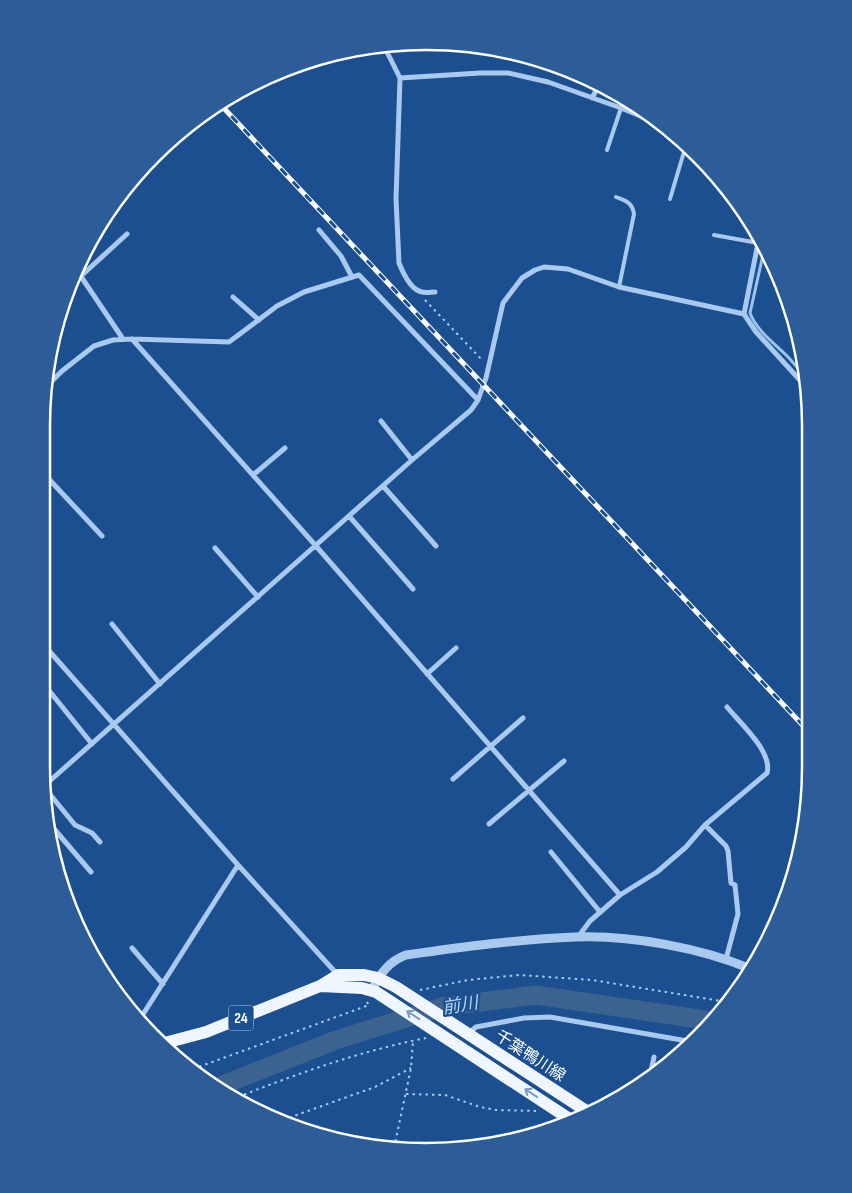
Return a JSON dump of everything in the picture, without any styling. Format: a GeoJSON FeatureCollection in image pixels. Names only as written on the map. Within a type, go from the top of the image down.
{"type":"FeatureCollection","features":[{"type":"Feature","properties":{"kind":"main road","name":"千葉鴨川線"},"geometry":{"type":"LineString","coordinates":[[169,1042],[206,1032],[320,986],[338,975],[364,975],[387,981],[411,992],[465,1031],[582,1108]]}},
{"type":"Feature","properties":{"kind":"main road","name":"千葉鴨川線"},"geometry":{"type":"LineString","coordinates":[[320,986],[388,998],[566,1116]]}},
{"type":"Feature","properties":{"kind":"street"},"geometry":{"type":"LineString","coordinates":[[387,52],[400,78],[396,199],[399,263],[402,272],[420,292],[435,292]]}},
{"type":"Feature","properties":{"kind":"street"},"geometry":{"type":"LineString","coordinates":[[400,78],[508,73],[548,82],[636,114]]}},
{"type":"Feature","properties":{"kind":"street"},"geometry":{"type":"LineString","coordinates":[[592,98],[596,91]]}},
{"type":"Feature","properties":{"kind":"street"},"geometry":{"type":"LineString","coordinates":[[319,230],[341,256],[352,277]]}},
{"type":"Feature","properties":{"kind":"street"},"geometry":{"type":"LineString","coordinates":[[84,270],[127,234]]}},
{"type":"Feature","properties":{"kind":"street"},"geometry":{"type":"LineString","coordinates":[[744,314],[757,249]]}},
{"type":"Feature","properties":{"kind":"street"},"geometry":{"type":"LineString","coordinates":[[51,781],[412,460],[471,410],[478,400],[488,367],[503,303],[522,278],[535,270],[544,267],[568,269],[619,287],[744,314],[756,332],[799,379]]}},
{"type":"Feature","properties":{"kind":"street"},"geometry":{"type":"LineString","coordinates":[[53,381],[62,371],[94,346],[113,340],[229,342],[277,306],[304,292],[359,275],[478,400]]}},
{"type":"Feature","properties":{"kind":"street"},"geometry":{"type":"LineString","coordinates":[[82,276],[123,339]]}},
{"type":"Feature","properties":{"kind":"street"},"geometry":{"type":"LineString","coordinates":[[233,297],[259,320]]}},
{"type":"Feature","properties":{"kind":"street"},"geometry":{"type":"LineString","coordinates":[[132,339],[316,546],[620,895]]}},
{"type":"Feature","properties":{"kind":"street"},"geometry":{"type":"LineString","coordinates":[[380,421],[412,460]]}},
{"type":"Feature","properties":{"kind":"street"},"geometry":{"type":"LineString","coordinates":[[253,475],[285,448]]}},
{"type":"Feature","properties":{"kind":"street"},"geometry":{"type":"LineString","coordinates":[[50,480],[102,536]]}},
{"type":"Feature","properties":{"kind":"street"},"geometry":{"type":"LineString","coordinates":[[383,486],[436,546]]}},
{"type":"Feature","properties":{"kind":"street"},"geometry":{"type":"LineString","coordinates":[[349,516],[413,590]]}},
{"type":"Feature","properties":{"kind":"street"},"geometry":{"type":"LineString","coordinates":[[215,548],[258,597]]}},
{"type":"Feature","properties":{"kind":"street"},"geometry":{"type":"LineString","coordinates":[[112,624],[160,684]]}},
{"type":"Feature","properties":{"kind":"street"},"geometry":{"type":"LineString","coordinates":[[427,674],[456,648]]}},
{"type":"Feature","properties":{"kind":"street"},"geometry":{"type":"LineString","coordinates":[[50,651],[238,865],[338,975]]}},
{"type":"Feature","properties":{"kind":"street"},"geometry":{"type":"LineString","coordinates":[[50,692],[92,744]]}},
{"type":"Feature","properties":{"kind":"street"},"geometry":{"type":"LineString","coordinates":[[577,937],[600,912],[620,895],[657,872],[686,847],[705,825],[767,773],[769,766],[768,758],[756,740],[727,707]]}},
{"type":"Feature","properties":{"kind":"street"},"geometry":{"type":"LineString","coordinates":[[452,779],[523,718]]}},
{"type":"Feature","properties":{"kind":"street"},"geometry":{"type":"LineString","coordinates":[[489,824],[564,761]]}},
{"type":"Feature","properties":{"kind":"street"},"geometry":{"type":"LineString","coordinates":[[51,796],[75,825],[92,832],[100,842]]}},
{"type":"Feature","properties":{"kind":"street"},"geometry":{"type":"LineString","coordinates":[[705,825],[726,846],[731,883],[735,885],[738,914],[726,959]]}},
{"type":"Feature","properties":{"kind":"street"},"geometry":{"type":"LineString","coordinates":[[55,830],[91,872]]}},
{"type":"Feature","properties":{"kind":"street"},"geometry":{"type":"LineString","coordinates":[[551,852],[600,912]]}},
{"type":"Feature","properties":{"kind":"street"},"geometry":{"type":"LineString","coordinates":[[143,1015],[238,865]]}},
{"type":"Feature","properties":{"kind":"street"},"geometry":{"type":"LineString","coordinates":[[369,995],[378,978],[392,962],[406,954],[508,942],[577,937],[644,942],[726,959],[745,967]]}},
{"type":"Feature","properties":{"kind":"street"},"geometry":{"type":"LineString","coordinates":[[132,948],[163,984]]}},
{"type":"Feature","properties":{"kind":"street"},"geometry":{"type":"LineString","coordinates":[[465,1031],[476,1027],[524,1018],[550,1017],[684,1040]]}},
{"type":"Feature","properties":{"kind":"street"},"geometry":{"type":"LineString","coordinates":[[652,1067],[654,1057]]}},
{"type":"Feature","properties":{"kind":"lane"},"geometry":{"type":"LineString","coordinates":[[607,150],[622,108]]}},
{"type":"Feature","properties":{"kind":"lane"},"geometry":{"type":"LineString","coordinates":[[670,199],[684,152]]}},
{"type":"Feature","properties":{"kind":"lane"},"geometry":{"type":"LineString","coordinates":[[616,197],[629,202],[634,214],[619,287]]}},
{"type":"Feature","properties":{"kind":"lane"},"geometry":{"type":"LineString","coordinates":[[714,235],[753,240]]}},
{"type":"Feature","properties":{"kind":"path"},"geometry":{"type":"LineString","coordinates":[[420,292],[488,367]]}},
{"type":"Feature","properties":{"kind":"path"},"geometry":{"type":"LineString","coordinates":[[411,992],[452,982],[519,975],[592,980],[720,1001]]}},
{"type":"Feature","properties":{"kind":"path"},"geometry":{"type":"LineString","coordinates":[[199,1067],[369,1005],[369,995]]}},
{"type":"Feature","properties":{"kind":"path"},"geometry":{"type":"LineString","coordinates":[[242,1095],[297,1074],[385,1046],[434,1036],[438,1031]]}},
{"type":"Feature","properties":{"kind":"path"},"geometry":{"type":"LineString","coordinates":[[395,1142],[411,1068],[413,1041]]}},
{"type":"Feature","properties":{"kind":"path"},"geometry":{"type":"LineString","coordinates":[[290,1117],[375,1087],[411,1068]]}},
{"type":"Feature","properties":{"kind":"path"},"geometry":{"type":"LineString","coordinates":[[406,1094],[445,1095],[480,1107],[496,1110],[543,1112],[548,1104]]}},
{"type":"Feature","properties":{"kind":"waterway"},"geometry":{"type":"LineString","coordinates":[[762,258],[750,313],[761,331],[798,368]]}},
{"type":"Feature","properties":{"kind":"waterway","name":"前川"},"geometry":{"type":"LineString","coordinates":[[224,1084],[336,1040],[442,1007],[536,995],[704,1020]]}},
{"type":"Feature","properties":{"kind":"railway"},"geometry":{"type":"LineString","coordinates":[[224,109],[802,724]]}}]}
